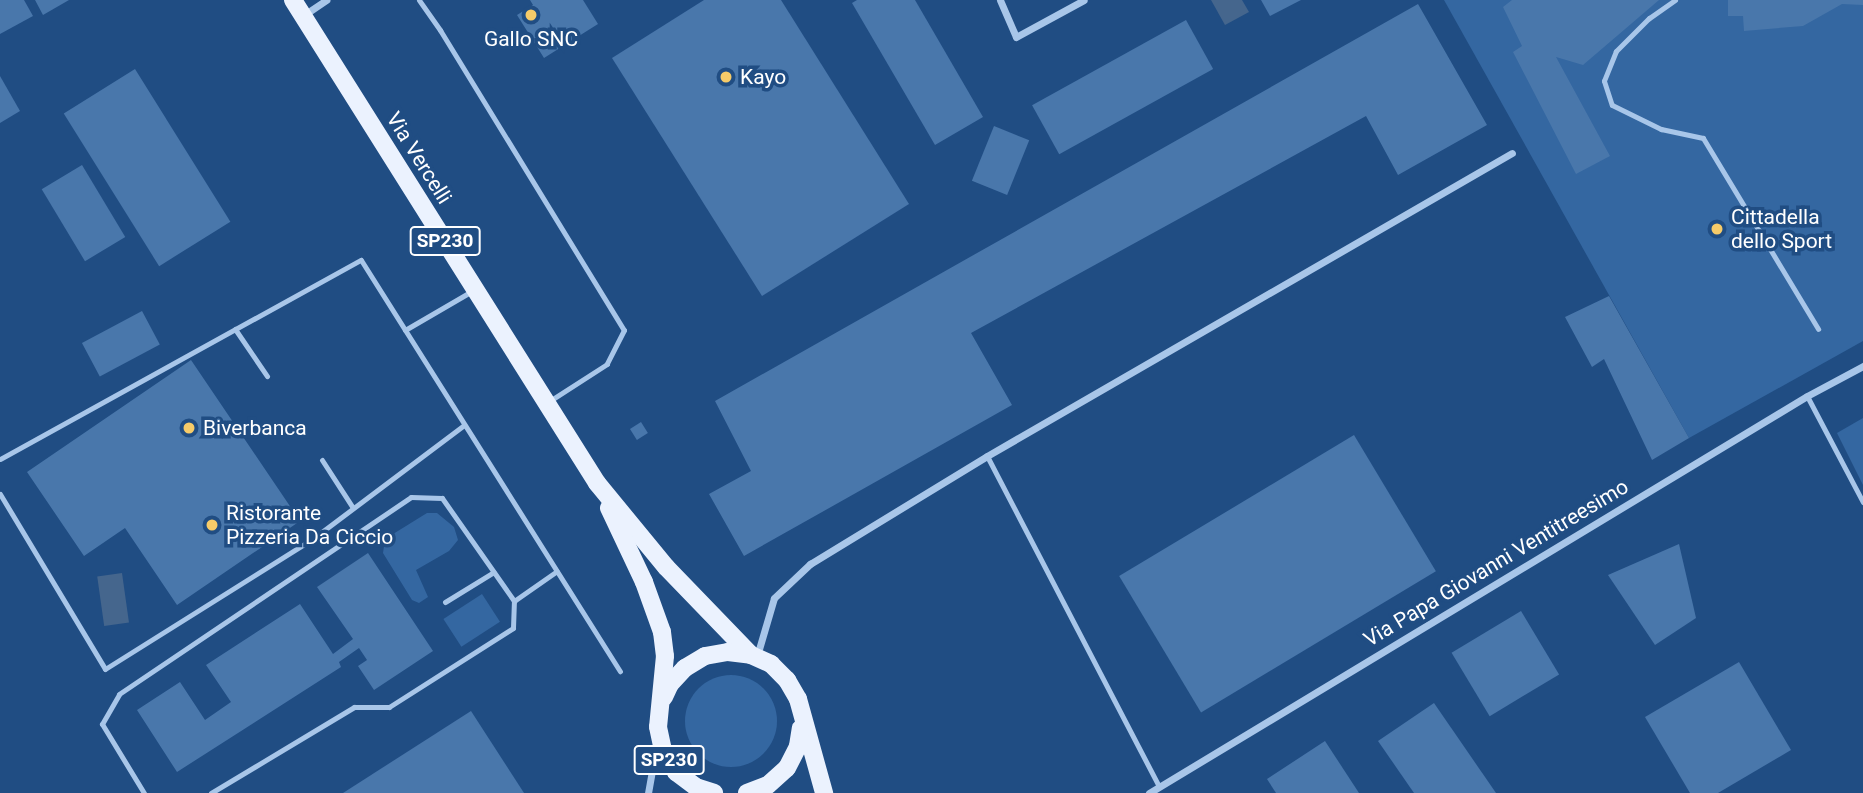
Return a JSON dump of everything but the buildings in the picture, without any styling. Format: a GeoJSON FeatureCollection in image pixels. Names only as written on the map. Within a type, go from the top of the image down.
{"type":"FeatureCollection","features":[{"type":"Feature","properties":{"kind":"main road","name":"Via Vercelli"},"geometry":{"type":"LineString","coordinates":[[293,0],[597,483],[644,582],[663,632],[665,656],[658,727],[663,751],[676,772],[696,787],[713,793]]}},
{"type":"Feature","properties":{"kind":"main road","name":"Via Vercelli"},"geometry":{"type":"LineString","coordinates":[[597,483],[666,567],[754,657]]}},
{"type":"Feature","properties":{"kind":"main road","name":"Via Vercelli"},"geometry":{"type":"LineString","coordinates":[[660,705],[670,684],[685,667],[705,656],[728,652],[754,657],[771,664],[787,680],[798,699],[824,793]]}},
{"type":"Feature","properties":{"kind":"main road"},"geometry":{"type":"LineString","coordinates":[[747,793],[768,785],[787,768],[799,746],[802,721]]}},
{"type":"Feature","properties":{"kind":"street"},"geometry":{"type":"LineString","coordinates":[[302,16],[326,0]]}},
{"type":"Feature","properties":{"kind":"street"},"geometry":{"type":"LineString","coordinates":[[1000,0],[1016,37],[1084,0]]}},
{"type":"Feature","properties":{"kind":"street"},"geometry":{"type":"LineString","coordinates":[[754,657],[774,598],[810,564],[987,456],[1512,153]]}},
{"type":"Feature","properties":{"kind":"street","name":"Via Papa Giovanni Ventitreesimo"},"geometry":{"type":"LineString","coordinates":[[1149,793],[1807,396],[1863,366]]}},
{"type":"Feature","properties":{"kind":"street"},"geometry":{"type":"LineString","coordinates":[[648,793],[655,769],[658,727]]}},
{"type":"Feature","properties":{"kind":"lane"},"geometry":{"type":"LineString","coordinates":[[419,0],[624,330],[607,364],[547,403]]}},
{"type":"Feature","properties":{"kind":"lane"},"geometry":{"type":"LineString","coordinates":[[1675,0],[1648,18],[1616,51],[1604,81],[1612,105],[1661,130],[1703,138],[1818,329]]}},
{"type":"Feature","properties":{"kind":"lane"},"geometry":{"type":"LineString","coordinates":[[0,459],[361,260],[620,671]]}},
{"type":"Feature","properties":{"kind":"lane"},"geometry":{"type":"LineString","coordinates":[[405,330],[475,289]]}},
{"type":"Feature","properties":{"kind":"lane"},"geometry":{"type":"LineString","coordinates":[[235,329],[267,376]]}},
{"type":"Feature","properties":{"kind":"lane"},"geometry":{"type":"LineString","coordinates":[[1807,396],[1863,502]]}},
{"type":"Feature","properties":{"kind":"lane"},"geometry":{"type":"LineString","coordinates":[[0,494],[105,668],[311,540],[464,425]]}},
{"type":"Feature","properties":{"kind":"lane"},"geometry":{"type":"LineString","coordinates":[[987,456],[1159,787]]}},
{"type":"Feature","properties":{"kind":"lane"},"geometry":{"type":"LineString","coordinates":[[322,460],[353,508]]}},
{"type":"Feature","properties":{"kind":"lane"},"geometry":{"type":"LineString","coordinates":[[144,793],[102,724],[119,694],[411,498],[442,498],[514,601],[513,628],[389,707],[355,707],[211,793]]}},
{"type":"Feature","properties":{"kind":"lane"},"geometry":{"type":"LineString","coordinates":[[514,601],[557,571]]}},
{"type":"Feature","properties":{"kind":"lane"},"geometry":{"type":"LineString","coordinates":[[445,602],[494,572]]}},
{"type":"Feature","properties":{"kind":"shaded area"},"geometry":{"type":"Polygon","coordinates":[[[1211,0],[1242,0],[1249,12],[1225,25],[1211,0]]]}},
{"type":"Feature","properties":{"kind":"shaded area","name":"Cittadella dello Sport"},"geometry":{"type":"Polygon","coordinates":[[[1444,0],[1863,0],[1863,341],[1689,438],[1444,0]]]}},
{"type":"Feature","properties":{"kind":"shaded area"},"geometry":{"type":"Polygon","coordinates":[[[1863,418],[1863,485],[1837,433],[1863,418]]]}},
{"type":"Feature","properties":{"kind":"shaded area"},"geometry":{"type":"Polygon","coordinates":[[[427,513],[437,513],[454,527],[458,540],[449,551],[416,570],[428,597],[419,603],[412,600],[383,553],[385,539],[427,513]]]}},
{"type":"Feature","properties":{"kind":"shaded area"},"geometry":{"type":"Polygon","coordinates":[[[122,573],[129,623],[104,626],[97,576],[122,573]]]}},
{"type":"Feature","properties":{"kind":"shaded area"},"geometry":{"type":"Polygon","coordinates":[[[482,594],[500,622],[461,647],[443,619],[482,594]]]}},
{"type":"Feature","properties":{"kind":"shaded area"},"geometry":{"type":"Polygon","coordinates":[[[722,675],[740,675],[757,682],[770,695],[777,712],[777,730],[770,747],[757,760],[740,767],[722,767],[705,760],[692,747],[685,730],[685,712],[692,695],[705,682],[722,675]]]}},
{"type":"Feature","properties":{"kind":"place","name":"Gallo SNC"},"geometry":{"type":"Point","coordinates":[531,15]}},
{"type":"Feature","properties":{"kind":"place","name":"Kayo"},"geometry":{"type":"Point","coordinates":[726,77]}},
{"type":"Feature","properties":{"kind":"place","name":"Cittadella dello Sport"},"geometry":{"type":"Point","coordinates":[1717,229]}},
{"type":"Feature","properties":{"kind":"place","name":"Biverbanca"},"geometry":{"type":"Point","coordinates":[189,428]}},
{"type":"Feature","properties":{"kind":"place","name":"Ristorante Pizzeria Da Ciccio"},"geometry":{"type":"Point","coordinates":[212,525]}}]}
